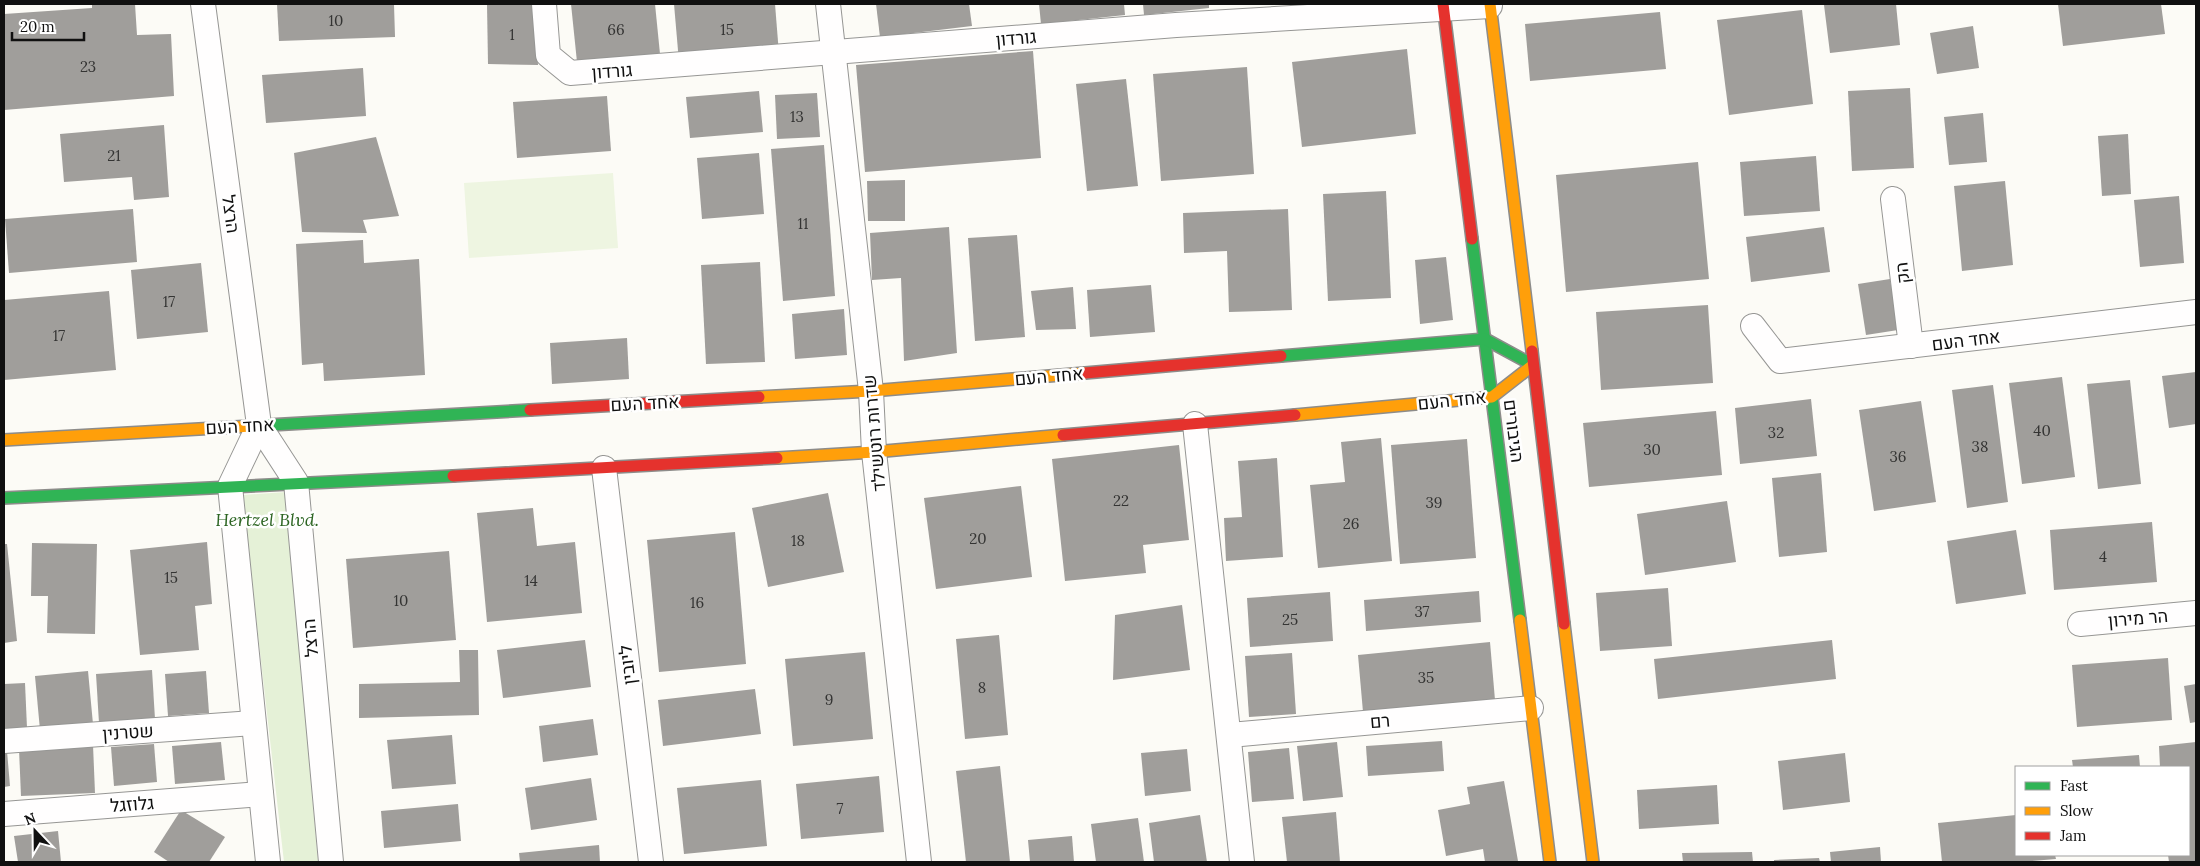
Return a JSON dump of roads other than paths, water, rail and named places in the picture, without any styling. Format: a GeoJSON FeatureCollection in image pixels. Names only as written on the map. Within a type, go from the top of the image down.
{"type":"FeatureCollection","features":[{"type":"Feature","properties":{"kind":"street","name":"הרצל"},"geometry":{"type":"LineString","coordinates":[[203,4],[259,425],[296,482],[331,862]]}},
{"type":"Feature","properties":{"kind":"street","name":"גורדון"},"geometry":{"type":"LineString","coordinates":[[544,4],[548,55],[570,73],[1176,25],[1444,6],[1490,5]]}},
{"type":"Feature","properties":{"kind":"street","name":"שדרות רוטשילד"},"geometry":{"type":"LineString","coordinates":[[828,4],[871,391],[874,452],[919,862]]}},
{"type":"Feature","properties":{"kind":"street","name":"הגיבורים"},"geometry":{"type":"LineString","coordinates":[[1490,5],[1593,862]]}},
{"type":"Feature","properties":{"kind":"street","name":"הגיבורים"},"geometry":{"type":"LineString","coordinates":[[1444,6],[1550,862]]}},
{"type":"Feature","properties":{"kind":"street","name":"הק"},"geometry":{"type":"LineString","coordinates":[[1893,199],[1910,346]]}},
{"type":"Feature","properties":{"kind":"street","name":"אחד העם"},"geometry":{"type":"LineString","coordinates":[[1753,326],[1780,361],[2196,312]]}},
{"type":"Feature","properties":{"kind":"street","name":"אחד העם"},"geometry":{"type":"LineString","coordinates":[[4,440],[871,391],[1485,339]]}},
{"type":"Feature","properties":{"kind":"street"},"geometry":{"type":"LineString","coordinates":[[1485,339],[1533,365]]}},
{"type":"Feature","properties":{"kind":"street","name":"אחד העם"},"geometry":{"type":"LineString","coordinates":[[4,498],[604,468],[874,452],[1492,397],[1533,365]]}},
{"type":"Feature","properties":{"kind":"street"},"geometry":{"type":"LineString","coordinates":[[1195,424],[1230,735],[1242,862]]}},
{"type":"Feature","properties":{"kind":"street"},"geometry":{"type":"LineString","coordinates":[[259,425],[230,486],[268,862]]}},
{"type":"Feature","properties":{"kind":"street","name":"ליובין"},"geometry":{"type":"LineString","coordinates":[[604,468],[651,862]]}},
{"type":"Feature","properties":{"kind":"street","name":"הר מירון"},"geometry":{"type":"LineString","coordinates":[[2080,624],[2196,613]]}},
{"type":"Feature","properties":{"kind":"street","name":"רם"},"geometry":{"type":"LineString","coordinates":[[1230,735],[1531,708]]}},
{"type":"Feature","properties":{"kind":"street","name":"שטרנין"},"geometry":{"type":"LineString","coordinates":[[4,741],[253,723]]}},
{"type":"Feature","properties":{"kind":"street","name":"גלוזגל"},"geometry":{"type":"LineString","coordinates":[[4,814],[261,794]]}},
{"type":"Feature","properties":{"kind":"park label","name":"Hertzel Blvd."},"geometry":{"type":"Point","coordinates":[267,519]}}]}
